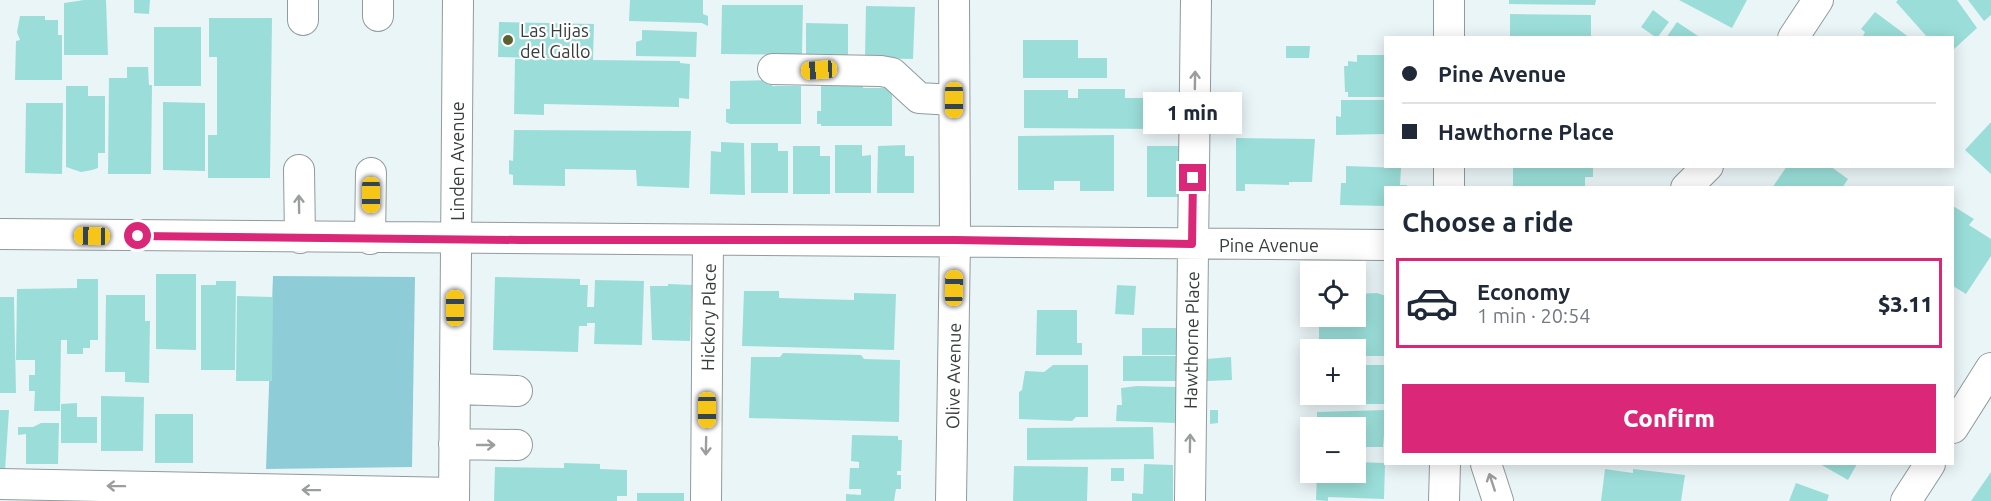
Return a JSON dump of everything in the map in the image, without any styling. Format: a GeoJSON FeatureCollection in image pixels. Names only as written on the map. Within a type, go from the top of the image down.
{"type":"FeatureCollection","features":[{"type":"Feature","properties":{"kind":"street","name":"Linden Avenue"},"geometry":{"type":"LineString","coordinates":[[454,497],[458,0]]}},
{"type":"Feature","properties":{"kind":"street","name":"Olive Avenue"},"geometry":{"type":"LineString","coordinates":[[951,501],[955,240],[954,0]]}},
{"type":"Feature","properties":{"kind":"street","name":"Hawthorne Place"},"geometry":{"type":"LineString","coordinates":[[1190,501],[1196,0]]}},
{"type":"Feature","properties":{"kind":"street"},"geometry":{"type":"LineString","coordinates":[[1449,0],[1449,36]]}},
{"type":"Feature","properties":{"kind":"street"},"geometry":{"type":"LineString","coordinates":[[1794,36],[1818,0]]}},
{"type":"Feature","properties":{"kind":"street"},"geometry":{"type":"LineString","coordinates":[[773,69],[881,71],[892,73],[919,98],[954,100]]}},
{"type":"Feature","properties":{"kind":"street"},"geometry":{"type":"LineString","coordinates":[[1449,168],[1449,186]]}},
{"type":"Feature","properties":{"kind":"street"},"geometry":{"type":"LineString","coordinates":[[1688,186],[1706,168]]}},
{"type":"Feature","properties":{"kind":"street"},"geometry":{"type":"LineString","coordinates":[[299,170],[300,238]]}},
{"type":"Feature","properties":{"kind":"street"},"geometry":{"type":"LineString","coordinates":[[370,238],[371,173]]}},
{"type":"Feature","properties":{"kind":"street","name":"Pine Avenue"},"geometry":{"type":"LineString","coordinates":[[0,234],[456,240],[955,240],[1384,245]]}},
{"type":"Feature","properties":{"kind":"street","name":"Hickory Place"},"geometry":{"type":"LineString","coordinates":[[706,501],[694,410],[708,241]]}},
{"type":"Feature","properties":{"kind":"street"},"geometry":{"type":"LineString","coordinates":[[1954,426],[1991,368]]}},
{"type":"Feature","properties":{"kind":"street"},"geometry":{"type":"LineString","coordinates":[[455,389],[517,391]]}},
{"type":"Feature","properties":{"kind":"street"},"geometry":{"type":"LineString","coordinates":[[454,444],[517,445]]}},
{"type":"Feature","properties":{"kind":"street"},"geometry":{"type":"LineString","coordinates":[[1444,465],[1444,501]]}},
{"type":"Feature","properties":{"kind":"street"},"geometry":{"type":"LineString","coordinates":[[1486,465],[1498,501]]}},
{"type":"Feature","properties":{"kind":"street"},"geometry":{"type":"LineString","coordinates":[[1906,501],[1929,465]]}},
{"type":"Feature","properties":{"kind":"street"},"geometry":{"type":"LineString","coordinates":[[0,484],[454,497]]}},
{"type":"Feature","properties":{"kind":"shaded area"},"geometry":{"type":"Polygon","coordinates":[[[273,276],[415,277],[412,467],[266,469],[273,276]]]}},
{"type":"Feature","properties":{"kind":"building"},"geometry":{"type":"Polygon","coordinates":[[[106,0],[108,55],[64,55],[64,3],[106,0]]]}},
{"type":"Feature","properties":{"kind":"building"},"geometry":{"type":"Polygon","coordinates":[[[134,0],[150,0],[149,14],[134,13],[134,0]]]}},
{"type":"Feature","properties":{"kind":"building"},"geometry":{"type":"Polygon","coordinates":[[[630,0],[703,0],[703,14],[708,16],[708,26],[702,23],[629,21],[630,0]]]}},
{"type":"Feature","properties":{"kind":"building"},"geometry":{"type":"Polygon","coordinates":[[[1509,0],[1596,0],[1595,5],[1509,4],[1509,0]]]}},
{"type":"Feature","properties":{"kind":"building"},"geometry":{"type":"Polygon","coordinates":[[[1679,0],[1747,0],[1732,28],[1679,0]]]}},
{"type":"Feature","properties":{"kind":"building"},"geometry":{"type":"Polygon","coordinates":[[[1898,0],[1957,0],[1977,28],[1954,49],[1954,36],[1926,36],[1896,2],[1898,0]]]}},
{"type":"Feature","properties":{"kind":"building"},"geometry":{"type":"Polygon","coordinates":[[[1968,0],[1991,0],[1991,15],[1984,21],[1968,0]]]}},
{"type":"Feature","properties":{"kind":"building"},"geometry":{"type":"Polygon","coordinates":[[[722,5],[803,5],[802,55],[721,54],[722,5]]]}},
{"type":"Feature","properties":{"kind":"building"},"geometry":{"type":"Polygon","coordinates":[[[866,6],[915,7],[913,59],[865,58],[866,6]]]}},
{"type":"Feature","properties":{"kind":"building"},"geometry":{"type":"Polygon","coordinates":[[[1653,10],[1669,22],[1658,36],[1654,36],[1641,27],[1653,10]]]}},
{"type":"Feature","properties":{"kind":"building"},"geometry":{"type":"Polygon","coordinates":[[[1875,12],[1907,36],[1863,36],[1865,32],[1861,29],[1875,12]]]}},
{"type":"Feature","properties":{"kind":"building"},"geometry":{"type":"Polygon","coordinates":[[[1510,14],[1591,15],[1591,36],[1510,36],[1510,14]]]}},
{"type":"Feature","properties":{"kind":"building"},"geometry":{"type":"Polygon","coordinates":[[[20,16],[45,16],[45,20],[58,20],[58,35],[62,35],[62,80],[15,80],[16,41],[20,40],[17,32],[20,16]]]}},
{"type":"Feature","properties":{"kind":"building"},"geometry":{"type":"Polygon","coordinates":[[[209,18],[272,18],[270,178],[208,178],[208,135],[217,135],[217,57],[209,57],[209,18]]]}},
{"type":"Feature","properties":{"kind":"building"},"geometry":{"type":"Polygon","coordinates":[[[499,22],[594,24],[593,60],[680,61],[680,63],[690,64],[689,99],[679,98],[679,107],[544,104],[544,115],[514,114],[515,59],[576,59],[498,57],[499,22]]]}},
{"type":"Feature","properties":{"kind":"building"},"geometry":{"type":"Polygon","coordinates":[[[1677,22],[1698,36],[1667,36],[1677,22]]]}},
{"type":"Feature","properties":{"kind":"building"},"geometry":{"type":"Polygon","coordinates":[[[806,23],[848,24],[848,56],[806,56],[806,23]]]}},
{"type":"Feature","properties":{"kind":"building"},"geometry":{"type":"Polygon","coordinates":[[[154,27],[201,27],[201,86],[154,86],[154,27]]]}},
{"type":"Feature","properties":{"kind":"building"},"geometry":{"type":"Polygon","coordinates":[[[642,30],[697,32],[696,57],[636,56],[636,42],[642,40],[642,30]]]}},
{"type":"Feature","properties":{"kind":"building"},"geometry":{"type":"Polygon","coordinates":[[[1023,40],[1078,40],[1078,58],[1107,58],[1107,78],[1023,78],[1023,40]]]}},
{"type":"Feature","properties":{"kind":"building"},"geometry":{"type":"Polygon","coordinates":[[[1286,46],[1310,46],[1309,58],[1286,58],[1286,46]]]}},
{"type":"Feature","properties":{"kind":"building"},"geometry":{"type":"Polygon","coordinates":[[[1357,55],[1384,55],[1384,97],[1348,97],[1348,92],[1345,92],[1344,66],[1348,66],[1348,61],[1357,62],[1357,55]]]}},
{"type":"Feature","properties":{"kind":"building"},"geometry":{"type":"Polygon","coordinates":[[[127,67],[148,67],[149,85],[152,85],[151,174],[108,174],[109,78],[127,78],[127,67]]]}},
{"type":"Feature","properties":{"kind":"building"},"geometry":{"type":"Polygon","coordinates":[[[772,80],[772,86],[801,86],[801,124],[730,124],[726,122],[726,109],[730,109],[730,81],[772,80]]]}},
{"type":"Feature","properties":{"kind":"building"},"geometry":{"type":"Polygon","coordinates":[[[863,82],[863,88],[892,88],[892,126],[821,126],[817,124],[817,111],[821,111],[821,83],[863,82]]]}},
{"type":"Feature","properties":{"kind":"building"},"geometry":{"type":"Polygon","coordinates":[[[66,86],[88,86],[88,96],[105,96],[105,153],[98,153],[98,168],[81,172],[66,167],[66,86]]]}},
{"type":"Feature","properties":{"kind":"building"},"geometry":{"type":"Polygon","coordinates":[[[1078,89],[1125,89],[1125,98],[1155,98],[1155,129],[1024,128],[1024,90],[1068,90],[1068,98],[1078,98],[1078,89]]]}},
{"type":"Feature","properties":{"kind":"building"},"geometry":{"type":"Polygon","coordinates":[[[1341,100],[1384,100],[1384,134],[1336,135],[1336,116],[1341,117],[1341,100]]]}},
{"type":"Feature","properties":{"kind":"building"},"geometry":{"type":"Polygon","coordinates":[[[163,102],[205,103],[205,171],[163,170],[163,102]]]}},
{"type":"Feature","properties":{"kind":"building"},"geometry":{"type":"Polygon","coordinates":[[[26,103],[63,103],[62,174],[25,173],[26,103]]]}},
{"type":"Feature","properties":{"kind":"building"},"geometry":{"type":"Polygon","coordinates":[[[1991,122],[1991,174],[1965,150],[1991,122]]]}},
{"type":"Feature","properties":{"kind":"building"},"geometry":{"type":"Polygon","coordinates":[[[514,130],[691,131],[689,188],[637,186],[636,170],[565,169],[565,186],[513,185],[513,175],[509,174],[509,160],[513,161],[514,130]]]}},
{"type":"Feature","properties":{"kind":"building"},"geometry":{"type":"Polygon","coordinates":[[[1114,135],[1114,191],[1080,191],[1080,181],[1054,181],[1054,190],[1018,190],[1018,136],[1114,135]]]}},
{"type":"Feature","properties":{"kind":"building"},"geometry":{"type":"Polygon","coordinates":[[[1236,138],[1315,139],[1312,182],[1289,182],[1289,185],[1245,184],[1245,191],[1236,191],[1236,138]]]}},
{"type":"Feature","properties":{"kind":"building"},"geometry":{"type":"Polygon","coordinates":[[[721,142],[744,143],[745,195],[710,194],[711,151],[721,152],[721,142]]]}},
{"type":"Feature","properties":{"kind":"building"},"geometry":{"type":"Polygon","coordinates":[[[751,143],[778,143],[778,151],[788,151],[788,193],[751,193],[751,143]]]}},
{"type":"Feature","properties":{"kind":"building"},"geometry":{"type":"Polygon","coordinates":[[[835,145],[862,145],[862,156],[871,155],[871,193],[835,193],[835,145]]]}},
{"type":"Feature","properties":{"kind":"building"},"geometry":{"type":"Polygon","coordinates":[[[905,145],[905,156],[914,156],[914,193],[877,193],[878,146],[905,145]]]}},
{"type":"Feature","properties":{"kind":"building"},"geometry":{"type":"Polygon","coordinates":[[[793,146],[820,146],[820,156],[830,156],[830,194],[793,194],[793,146]]]}},
{"type":"Feature","properties":{"kind":"building"},"geometry":{"type":"Polygon","coordinates":[[[1147,146],[1181,146],[1180,197],[1147,197],[1147,146]]]}},
{"type":"Feature","properties":{"kind":"building"},"geometry":{"type":"Polygon","coordinates":[[[1346,166],[1401,168],[1400,185],[1407,185],[1384,186],[1384,206],[1340,205],[1341,183],[1346,183],[1346,166]]]}},
{"type":"Feature","properties":{"kind":"building"},"geometry":{"type":"Polygon","coordinates":[[[1513,168],[1593,168],[1593,177],[1585,177],[1585,186],[1513,186],[1513,168]]]}},
{"type":"Feature","properties":{"kind":"building"},"geometry":{"type":"Polygon","coordinates":[[[1786,168],[1833,168],[1848,179],[1843,186],[1773,186],[1786,168]]]}},
{"type":"Feature","properties":{"kind":"building"},"geometry":{"type":"Polygon","coordinates":[[[1954,207],[1974,219],[1969,225],[1991,239],[1991,256],[1966,294],[1954,287],[1954,207]]]}},
{"type":"Feature","properties":{"kind":"building"},"geometry":{"type":"Polygon","coordinates":[[[156,274],[196,274],[196,350],[156,349],[156,274]]]}},
{"type":"Feature","properties":{"kind":"building"},"geometry":{"type":"Polygon","coordinates":[[[495,277],[580,279],[580,285],[588,285],[587,307],[594,307],[595,280],[644,281],[642,345],[594,344],[595,323],[587,323],[587,326],[579,326],[578,352],[493,350],[495,277]]]}},
{"type":"Feature","properties":{"kind":"building"},"geometry":{"type":"Polygon","coordinates":[[[77,279],[98,279],[98,340],[90,340],[90,348],[83,348],[83,354],[67,354],[67,340],[61,340],[60,411],[34,411],[35,391],[29,391],[29,375],[35,375],[35,360],[16,360],[17,289],[77,288],[77,279]]]}},
{"type":"Feature","properties":{"kind":"building"},"geometry":{"type":"Polygon","coordinates":[[[216,281],[236,281],[235,370],[201,370],[201,285],[216,285],[216,281]]]}},
{"type":"Feature","properties":{"kind":"building"},"geometry":{"type":"Polygon","coordinates":[[[668,284],[692,285],[690,341],[652,340],[650,286],[668,286],[668,284]]]}},
{"type":"Feature","properties":{"kind":"building"},"geometry":{"type":"Polygon","coordinates":[[[1117,285],[1136,286],[1134,315],[1115,314],[1117,285]]]}},
{"type":"Feature","properties":{"kind":"building"},"geometry":{"type":"Polygon","coordinates":[[[744,291],[779,291],[779,298],[854,300],[854,293],[896,294],[894,350],[742,346],[744,291]]]}},
{"type":"Feature","properties":{"kind":"building"},"geometry":{"type":"Polygon","coordinates":[[[1366,294],[1384,295],[1384,356],[1366,356],[1366,339],[1319,339],[1319,327],[1366,327],[1366,294]]]}},
{"type":"Feature","properties":{"kind":"building"},"geometry":{"type":"Polygon","coordinates":[[[106,295],[145,295],[145,321],[150,321],[149,383],[125,382],[125,372],[105,372],[106,295]]]}},
{"type":"Feature","properties":{"kind":"building"},"geometry":{"type":"Polygon","coordinates":[[[237,296],[273,297],[272,381],[236,381],[237,296]]]}},
{"type":"Feature","properties":{"kind":"building"},"geometry":{"type":"Polygon","coordinates":[[[0,297],[14,297],[16,393],[0,393],[0,297]]]}},
{"type":"Feature","properties":{"kind":"building"},"geometry":{"type":"Polygon","coordinates":[[[1037,310],[1077,310],[1077,343],[1082,343],[1082,355],[1036,355],[1037,310]]]}},
{"type":"Feature","properties":{"kind":"building"},"geometry":{"type":"Polygon","coordinates":[[[1142,328],[1176,328],[1176,355],[1142,355],[1142,328]]]}},
{"type":"Feature","properties":{"kind":"building"},"geometry":{"type":"Polygon","coordinates":[[[783,353],[861,355],[864,359],[900,360],[899,422],[749,418],[751,357],[780,357],[783,353]]]}},
{"type":"Feature","properties":{"kind":"building"},"geometry":{"type":"Polygon","coordinates":[[[1123,356],[1176,356],[1176,381],[1123,381],[1123,356]]]}},
{"type":"Feature","properties":{"kind":"building"},"geometry":{"type":"Polygon","coordinates":[[[1231,357],[1232,380],[1207,381],[1206,359],[1231,357]]]}},
{"type":"Feature","properties":{"kind":"building"},"geometry":{"type":"Polygon","coordinates":[[[1053,365],[1088,365],[1088,417],[1076,417],[1072,421],[1019,419],[1019,392],[1022,390],[1025,371],[1044,372],[1053,365]]]}},
{"type":"Feature","properties":{"kind":"building"},"geometry":{"type":"Polygon","coordinates":[[[1366,365],[1384,365],[1384,404],[1366,404],[1366,365]]]}},
{"type":"Feature","properties":{"kind":"building"},"geometry":{"type":"Polygon","coordinates":[[[1177,387],[1176,423],[1116,421],[1117,405],[1122,405],[1121,388],[1177,387]]]}},
{"type":"Feature","properties":{"kind":"building"},"geometry":{"type":"Polygon","coordinates":[[[101,396],[144,397],[143,451],[101,451],[101,396]]]}},
{"type":"Feature","properties":{"kind":"building"},"geometry":{"type":"Polygon","coordinates":[[[77,403],[77,417],[97,417],[97,443],[61,443],[61,404],[77,403]]]}},
{"type":"Feature","properties":{"kind":"building"},"geometry":{"type":"Polygon","coordinates":[[[0,410],[9,410],[5,471],[0,471],[0,410]]]}},
{"type":"Feature","properties":{"kind":"building"},"geometry":{"type":"Polygon","coordinates":[[[1210,410],[1218,410],[1218,423],[1210,424],[1210,410]]]}},
{"type":"Feature","properties":{"kind":"building"},"geometry":{"type":"Polygon","coordinates":[[[1384,410],[1383,447],[1366,447],[1366,417],[1317,417],[1317,412],[1384,410]]]}},
{"type":"Feature","properties":{"kind":"building"},"geometry":{"type":"Polygon","coordinates":[[[155,414],[193,414],[193,463],[155,463],[155,414]]]}},
{"type":"Feature","properties":{"kind":"building"},"geometry":{"type":"Polygon","coordinates":[[[41,423],[59,423],[58,464],[26,464],[26,434],[18,435],[18,427],[33,427],[41,423]]]}},
{"type":"Feature","properties":{"kind":"building"},"geometry":{"type":"Polygon","coordinates":[[[1153,427],[1154,459],[1027,460],[1027,428],[1153,427]]]}},
{"type":"Feature","properties":{"kind":"building"},"geometry":{"type":"Polygon","coordinates":[[[852,435],[898,436],[898,440],[902,440],[901,471],[897,471],[897,475],[901,475],[901,489],[896,489],[894,501],[846,501],[846,494],[861,495],[861,489],[849,489],[850,468],[859,468],[859,462],[851,461],[852,435]]]}},
{"type":"Feature","properties":{"kind":"building"},"geometry":{"type":"Polygon","coordinates":[[[1366,462],[1384,463],[1384,499],[1328,497],[1328,501],[1316,500],[1317,483],[1366,483],[1366,462]]]}},
{"type":"Feature","properties":{"kind":"building"},"geometry":{"type":"Polygon","coordinates":[[[564,463],[600,464],[600,469],[627,470],[627,496],[617,496],[617,501],[494,501],[495,467],[564,468],[564,463]]]}},
{"type":"Feature","properties":{"kind":"building"},"geometry":{"type":"Polygon","coordinates":[[[1144,464],[1173,465],[1173,501],[1132,501],[1132,493],[1143,494],[1144,464]]]}},
{"type":"Feature","properties":{"kind":"building"},"geometry":{"type":"Polygon","coordinates":[[[1822,465],[1856,465],[1848,480],[1822,465]]]}},
{"type":"Feature","properties":{"kind":"building"},"geometry":{"type":"Polygon","coordinates":[[[1014,466],[1088,467],[1087,501],[1013,501],[1014,466]]]}},
{"type":"Feature","properties":{"kind":"building"},"geometry":{"type":"Polygon","coordinates":[[[1111,468],[1124,468],[1124,481],[1111,481],[1111,468]]]}},
{"type":"Feature","properties":{"kind":"building"},"geometry":{"type":"Polygon","coordinates":[[[1605,469],[1633,473],[1633,469],[1685,475],[1681,501],[1601,501],[1605,469]]]}},
{"type":"Feature","properties":{"kind":"building"},"geometry":{"type":"Polygon","coordinates":[[[1991,472],[1991,501],[1971,501],[1991,472]]]}},
{"type":"Feature","properties":{"kind":"building"},"geometry":{"type":"Polygon","coordinates":[[[1796,483],[1829,495],[1827,501],[1789,501],[1796,483]]]}},
{"type":"Feature","properties":{"kind":"building"},"geometry":{"type":"Polygon","coordinates":[[[637,493],[684,493],[684,501],[637,501],[637,493]]]}},
{"type":"Feature","properties":{"kind":"place","name":"Las Hijas del Gallo"},"geometry":{"type":"Point","coordinates":[508,40]}},
{"type":"Feature","properties":{"kind":"route"},"geometry":{"type":"LineString","coordinates":[[138,236],[520,240],[955,240],[1192,244],[1193,178]]}}]}
